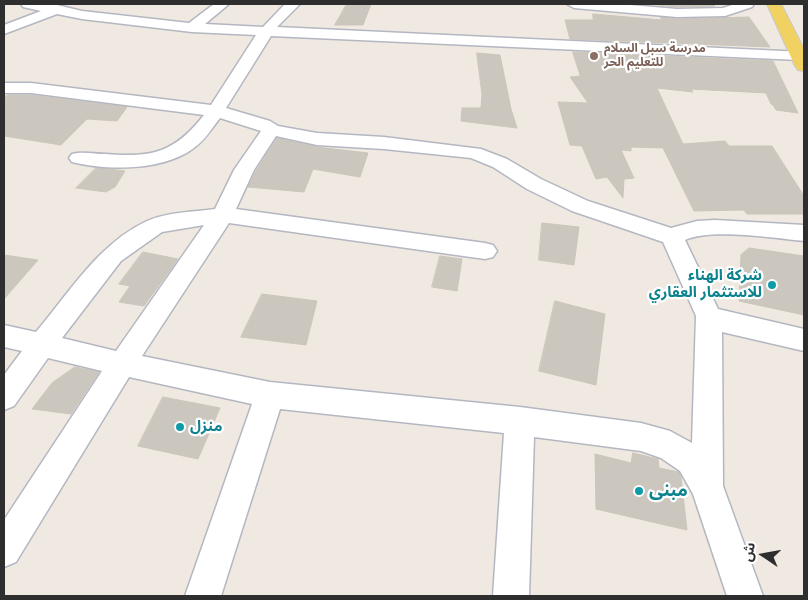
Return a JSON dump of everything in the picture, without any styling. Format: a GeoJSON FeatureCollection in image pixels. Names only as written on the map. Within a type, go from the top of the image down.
{"type":"FeatureCollection","features":[{"type":"Feature","properties":{"kind":"main road"},"geometry":{"type":"LineString","coordinates":[[774,4],[802,60]]}},
{"type":"Feature","properties":{"kind":"street"},"geometry":{"type":"LineString","coordinates":[[28,4],[55,10],[192,28],[802,60]]}},
{"type":"Feature","properties":{"kind":"street"},"geometry":{"type":"LineString","coordinates":[[4,30],[72,4]]}},
{"type":"Feature","properties":{"kind":"street"},"geometry":{"type":"LineString","coordinates":[[192,28],[222,4]]}},
{"type":"Feature","properties":{"kind":"street"},"geometry":{"type":"LineString","coordinates":[[79,158],[132,163],[155,159],[188,143],[216,111],[267,31],[282,12],[293,4]]}},
{"type":"Feature","properties":{"kind":"street"},"geometry":{"type":"LineString","coordinates":[[574,4],[637,6],[677,13],[725,12],[747,4]]}},
{"type":"Feature","properties":{"kind":"street"},"geometry":{"type":"LineString","coordinates":[[4,88],[31,88],[216,111],[272,130],[317,139],[384,143],[474,153],[500,164],[534,184],[580,206],[672,237],[709,316],[707,486]]}},
{"type":"Feature","properties":{"kind":"street"},"geometry":{"type":"LineString","coordinates":[[4,550],[122,364],[223,215],[232,192],[257,149],[272,130]]}},
{"type":"Feature","properties":{"kind":"street"},"geometry":{"type":"LineString","coordinates":[[4,397],[42,345],[113,255],[154,227],[166,223],[223,215],[485,251]]}},
{"type":"Feature","properties":{"kind":"street"},"geometry":{"type":"LineString","coordinates":[[672,237],[679,232],[702,228],[804,233]]}},
{"type":"Feature","properties":{"kind":"street"},"geometry":{"type":"LineString","coordinates":[[709,316],[719,321],[804,340]]}},
{"type":"Feature","properties":{"kind":"street"},"geometry":{"type":"LineString","coordinates":[[4,336],[122,364],[270,394],[520,421],[641,437],[670,446],[691,460],[707,486],[745,596]]}},
{"type":"Feature","properties":{"kind":"street"},"geometry":{"type":"LineString","coordinates":[[203,596],[270,394]]}},
{"type":"Feature","properties":{"kind":"street"},"geometry":{"type":"LineString","coordinates":[[511,596],[520,421]]}},
{"type":"Feature","properties":{"kind":"building"},"geometry":{"type":"Polygon","coordinates":[[[347,4],[371,4],[363,25],[335,25],[347,4]]]}},
{"type":"Feature","properties":{"kind":"building"},"geometry":{"type":"Polygon","coordinates":[[[651,4],[713,4],[715,6],[677,7],[651,4]]]}},
{"type":"Feature","properties":{"kind":"building"},"geometry":{"type":"Polygon","coordinates":[[[593,14],[662,20],[660,17],[677,19],[749,17],[770,47],[570,39],[565,20],[593,20],[593,14]]]}},
{"type":"Feature","properties":{"kind":"building"},"geometry":{"type":"Polygon","coordinates":[[[573,52],[773,61],[798,113],[776,110],[766,93],[691,89],[693,92],[657,88],[683,144],[725,141],[729,146],[772,146],[804,196],[804,214],[747,214],[744,210],[694,211],[663,148],[631,147],[631,151],[621,150],[634,178],[624,179],[623,198],[607,177],[596,179],[582,146],[570,145],[558,102],[588,103],[570,77],[580,76],[573,52]]]}},
{"type":"Feature","properties":{"kind":"building"},"geometry":{"type":"Polygon","coordinates":[[[477,53],[500,55],[511,109],[517,128],[461,121],[462,108],[481,108],[482,95],[477,53]]]}},
{"type":"Feature","properties":{"kind":"building"},"geometry":{"type":"Polygon","coordinates":[[[10,95],[31,95],[127,107],[117,121],[87,119],[61,145],[4,136],[4,97],[10,95]]]}},
{"type":"Feature","properties":{"kind":"building"},"geometry":{"type":"Polygon","coordinates":[[[277,138],[317,147],[368,153],[360,177],[313,169],[304,192],[248,187],[277,138]]]}},
{"type":"Feature","properties":{"kind":"building"},"geometry":{"type":"Polygon","coordinates":[[[96,168],[125,171],[115,187],[106,192],[76,188],[96,168]]]}},
{"type":"Feature","properties":{"kind":"building"},"geometry":{"type":"Polygon","coordinates":[[[542,223],[579,227],[574,265],[539,260],[542,223]]]}},
{"type":"Feature","properties":{"kind":"building","name":"شركة الهناء للاستثمار العقاري"},"geometry":{"type":"Polygon","coordinates":[[[749,248],[804,256],[804,315],[739,301],[741,255],[749,248]]]}},
{"type":"Feature","properties":{"kind":"building"},"geometry":{"type":"Polygon","coordinates":[[[143,252],[178,259],[144,306],[119,302],[130,286],[119,284],[143,252]]]}},
{"type":"Feature","properties":{"kind":"building"},"geometry":{"type":"Polygon","coordinates":[[[4,255],[38,260],[4,299],[4,255]]]}},
{"type":"Feature","properties":{"kind":"building"},"geometry":{"type":"Polygon","coordinates":[[[440,256],[462,259],[457,291],[432,287],[440,256]]]}},
{"type":"Feature","properties":{"kind":"building"},"geometry":{"type":"Polygon","coordinates":[[[262,294],[317,301],[306,345],[241,337],[262,294]]]}},
{"type":"Feature","properties":{"kind":"building"},"geometry":{"type":"Polygon","coordinates":[[[555,301],[605,314],[596,385],[539,371],[555,301]]]}},
{"type":"Feature","properties":{"kind":"building"},"geometry":{"type":"Polygon","coordinates":[[[75,367],[99,372],[71,414],[32,409],[52,383],[75,367]]]}},
{"type":"Feature","properties":{"kind":"building","name":"منزل"},"geometry":{"type":"Polygon","coordinates":[[[163,397],[220,408],[198,459],[138,446],[163,397]]]}},
{"type":"Feature","properties":{"kind":"building","name":"مبنى"},"geometry":{"type":"Polygon","coordinates":[[[633,453],[658,459],[659,468],[679,472],[687,530],[596,509],[595,454],[631,463],[633,453]]]}},
{"type":"Feature","properties":{"kind":"place","name":"مدرسة سبل السلام للتعليم الحر"},"geometry":{"type":"Point","coordinates":[594,56]}},
{"type":"Feature","properties":{"kind":"place","name":"شركة الهناء للاستثمار العقاري"},"geometry":{"type":"Point","coordinates":[772,285]}},
{"type":"Feature","properties":{"kind":"place","name":"منزل"},"geometry":{"type":"Point","coordinates":[180,427]}},
{"type":"Feature","properties":{"kind":"place","name":"مبنى"},"geometry":{"type":"Point","coordinates":[639,491]}}]}
